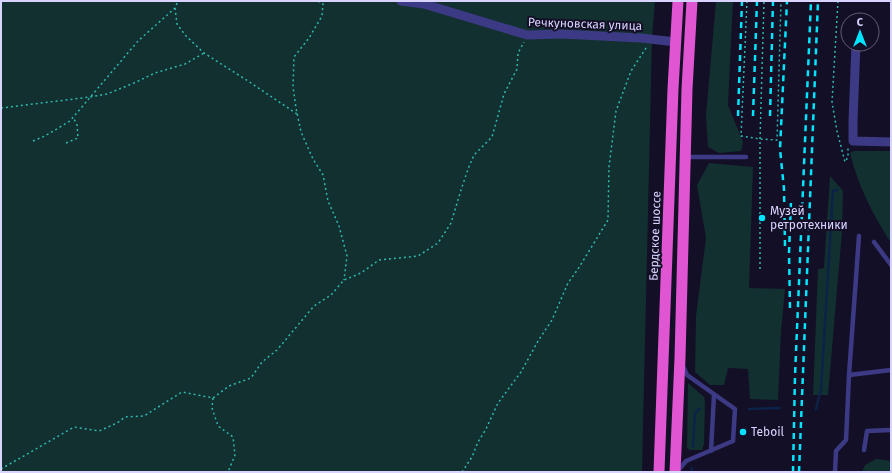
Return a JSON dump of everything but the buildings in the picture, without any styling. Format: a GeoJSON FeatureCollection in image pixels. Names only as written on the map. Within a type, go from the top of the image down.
{"type":"FeatureCollection","features":[{"type":"Feature","properties":{"kind":"highway","name":"Бердское шоссе"},"geometry":{"type":"LineString","coordinates":[[659,472],[673,89],[678,1]]}},
{"type":"Feature","properties":{"kind":"highway"},"geometry":{"type":"LineString","coordinates":[[676,472],[687,89],[692,1]]}},
{"type":"Feature","properties":{"kind":"street","name":"Речкуновская улица"},"geometry":{"type":"LineString","coordinates":[[401,1],[424,4],[527,35],[561,34],[652,39],[676,42]]}},
{"type":"Feature","properties":{"kind":"street"},"geometry":{"type":"LineString","coordinates":[[856,52],[853,141],[891,142]]}},
{"type":"Feature","properties":{"kind":"lane"},"geometry":{"type":"LineString","coordinates":[[686,156],[746,158]]}},
{"type":"Feature","properties":{"kind":"lane"},"geometry":{"type":"LineString","coordinates":[[835,472],[836,451],[846,440],[859,236]]}},
{"type":"Feature","properties":{"kind":"lane"},"geometry":{"type":"LineString","coordinates":[[874,242],[891,265]]}},
{"type":"Feature","properties":{"kind":"lane"},"geometry":{"type":"LineString","coordinates":[[676,472],[686,461],[734,441],[735,409],[687,375],[680,358]]}},
{"type":"Feature","properties":{"kind":"lane"},"geometry":{"type":"LineString","coordinates":[[849,375],[891,370]]}},
{"type":"Feature","properties":{"kind":"lane"},"geometry":{"type":"LineString","coordinates":[[711,451],[714,395]]}},
{"type":"Feature","properties":{"kind":"lane"},"geometry":{"type":"LineString","coordinates":[[864,450],[867,431],[891,430]]}},
{"type":"Feature","properties":{"kind":"path"},"geometry":{"type":"LineString","coordinates":[[33,142],[70,121],[138,41],[175,8],[178,1]]}},
{"type":"Feature","properties":{"kind":"path"},"geometry":{"type":"LineString","coordinates":[[318,1],[323,4],[322,16],[309,38],[294,57],[293,87],[301,132],[313,159],[323,175],[328,201],[339,226],[347,256],[344,280]]}},
{"type":"Feature","properties":{"kind":"path"},"geometry":{"type":"LineString","coordinates":[[747,1],[742,136],[777,140],[781,1]]}},
{"type":"Feature","properties":{"kind":"path"},"geometry":{"type":"LineString","coordinates":[[760,269],[760,139],[764,1]]}},
{"type":"Feature","properties":{"kind":"path"},"geometry":{"type":"LineString","coordinates":[[838,1],[832,102],[837,132],[845,162],[848,156],[848,146],[855,141]]}},
{"type":"Feature","properties":{"kind":"path"},"geometry":{"type":"LineString","coordinates":[[175,8],[177,24],[186,36],[204,53],[297,114]]}},
{"type":"Feature","properties":{"kind":"path"},"geometry":{"type":"LineString","coordinates":[[228,472],[235,455],[233,437],[218,426],[212,408],[213,398],[229,386],[251,378],[262,362],[277,350],[314,306],[331,295],[344,280],[360,273],[379,260],[418,256],[438,243],[450,223],[460,190],[474,155],[492,137],[504,94],[517,69],[518,53],[527,35]]}},
{"type":"Feature","properties":{"kind":"path"},"geometry":{"type":"LineString","coordinates":[[462,472],[472,457],[498,402],[521,372],[538,341],[552,320],[568,283],[608,220],[609,167],[616,111],[631,71],[652,39]]}},
{"type":"Feature","properties":{"kind":"path"},"geometry":{"type":"LineString","coordinates":[[1,108],[107,94],[155,73],[185,64],[204,53]]}},
{"type":"Feature","properties":{"kind":"path"},"geometry":{"type":"LineString","coordinates":[[66,142],[78,138],[77,125],[74,117]]}},
{"type":"Feature","properties":{"kind":"path"},"geometry":{"type":"LineString","coordinates":[[3,472],[1,469],[74,427],[99,431],[117,423],[125,417],[144,416],[182,392],[213,398]]}},
{"type":"Feature","properties":{"kind":"green space"},"geometry":{"type":"Polygon","coordinates":[[[1,1],[655,1],[652,39],[642,472],[1,472],[1,1]]]}},
{"type":"Feature","properties":{"kind":"green space"},"geometry":{"type":"Polygon","coordinates":[[[716,1],[733,1],[728,105],[743,142],[741,151],[719,153],[708,147],[706,116],[716,1]]]}},
{"type":"Feature","properties":{"kind":"green space"},"geometry":{"type":"Polygon","coordinates":[[[854,151],[891,151],[891,243],[872,211],[857,177],[850,153],[854,151]]]}},
{"type":"Feature","properties":{"kind":"green space"},"geometry":{"type":"Polygon","coordinates":[[[709,163],[753,167],[749,288],[785,289],[781,332],[778,400],[750,399],[748,369],[728,368],[724,385],[710,385],[695,372],[696,316],[706,238],[697,185],[709,163]]]}},
{"type":"Feature","properties":{"kind":"green space"},"geometry":{"type":"Polygon","coordinates":[[[830,176],[843,191],[842,232],[828,395],[813,395],[818,269],[824,268],[830,176]]]}},
{"type":"Feature","properties":{"kind":"green space"},"geometry":{"type":"Polygon","coordinates":[[[688,383],[704,397],[704,444],[702,450],[690,450],[687,448],[688,383]]]}},
{"type":"Feature","properties":{"kind":"green space"},"geometry":{"type":"Polygon","coordinates":[[[876,459],[891,461],[891,472],[862,472],[865,465],[876,459]]]}},
{"type":"Feature","properties":{"kind":"waterway"},"geometry":{"type":"LineString","coordinates":[[816,409],[821,389],[833,191],[837,190]]}},
{"type":"Feature","properties":{"kind":"waterway"},"geometry":{"type":"LineString","coordinates":[[749,409],[780,408]]}},
{"type":"Feature","properties":{"kind":"waterway"},"geometry":{"type":"LineString","coordinates":[[693,447],[695,413],[699,409]]}},
{"type":"Feature","properties":{"kind":"waterway"},"geometry":{"type":"LineString","coordinates":[[691,472],[692,468]]}},
{"type":"Feature","properties":{"kind":"railway"},"geometry":{"type":"LineString","coordinates":[[738,116],[742,1]]}},
{"type":"Feature","properties":{"kind":"railway"},"geometry":{"type":"LineString","coordinates":[[753,116],[757,1]]}},
{"type":"Feature","properties":{"kind":"railway"},"geometry":{"type":"LineString","coordinates":[[770,116],[773,1]]}},
{"type":"Feature","properties":{"kind":"railway"},"geometry":{"type":"LineString","coordinates":[[785,246],[784,189],[780,149],[787,1]]}},
{"type":"Feature","properties":{"kind":"railway"},"geometry":{"type":"LineString","coordinates":[[793,472],[795,376],[811,1]]}},
{"type":"Feature","properties":{"kind":"railway"},"geometry":{"type":"LineString","coordinates":[[799,472],[818,1]]}},
{"type":"Feature","properties":{"kind":"railway"},"geometry":{"type":"LineString","coordinates":[[790,308],[789,253],[791,201]]}},
{"type":"Feature","properties":{"kind":"place","name":"Музей ретротехники"},"geometry":{"type":"Point","coordinates":[762,218]}},
{"type":"Feature","properties":{"kind":"place","name":"Teboil"},"geometry":{"type":"Point","coordinates":[743,432]}}]}
